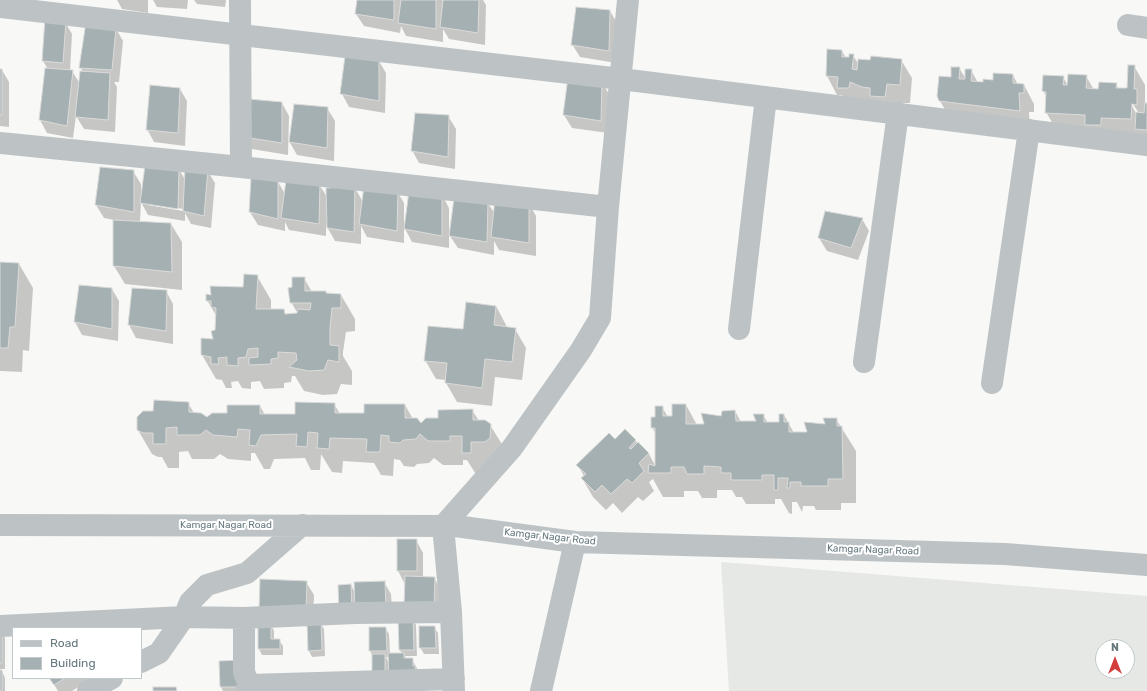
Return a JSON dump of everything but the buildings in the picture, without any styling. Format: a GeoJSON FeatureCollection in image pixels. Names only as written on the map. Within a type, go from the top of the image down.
{"type":"FeatureCollection","features":[{"type":"Feature","properties":{"kind":"street"},"geometry":{"type":"LineString","coordinates":[[240,0],[241,168]]}},
{"type":"Feature","properties":{"kind":"street"},"geometry":{"type":"LineString","coordinates":[[244,618],[244,672],[247,688],[454,685],[451,612],[443,526],[512,448],[581,350],[600,318],[608,208],[628,0]]}},
{"type":"Feature","properties":{"kind":"street"},"geometry":{"type":"LineString","coordinates":[[0,7],[621,79],[1147,145]]}},
{"type":"Feature","properties":{"kind":"street"},"geometry":{"type":"LineString","coordinates":[[739,329],[766,97]]}},
{"type":"Feature","properties":{"kind":"street"},"geometry":{"type":"LineString","coordinates":[[864,362],[898,113]]}},
{"type":"Feature","properties":{"kind":"street"},"geometry":{"type":"LineString","coordinates":[[992,383],[1028,130]]}},
{"type":"Feature","properties":{"kind":"street"},"geometry":{"type":"LineString","coordinates":[[0,143],[608,208]]}},
{"type":"Feature","properties":{"kind":"street","name":"Kamgar Nagar Road"},"geometry":{"type":"LineString","coordinates":[[0,525],[455,526],[575,542],[1005,554],[1147,565]]}},
{"type":"Feature","properties":{"kind":"street"},"geometry":{"type":"LineString","coordinates":[[142,662],[159,653],[184,617],[190,602],[207,585],[247,573],[302,525]]}},
{"type":"Feature","properties":{"kind":"street"},"geometry":{"type":"LineString","coordinates":[[540,691],[575,542]]}},
{"type":"Feature","properties":{"kind":"street"},"geometry":{"type":"LineString","coordinates":[[0,626],[184,617],[244,618],[355,613],[451,612]]}},
{"type":"Feature","properties":{"kind":"street"},"geometry":{"type":"LineString","coordinates":[[88,691],[110,679]]}},
{"type":"Feature","properties":{"kind":"shaded area"},"geometry":{"type":"Polygon","coordinates":[[[721,562],[1147,596],[1147,691],[729,691],[721,562]]]}}]}
